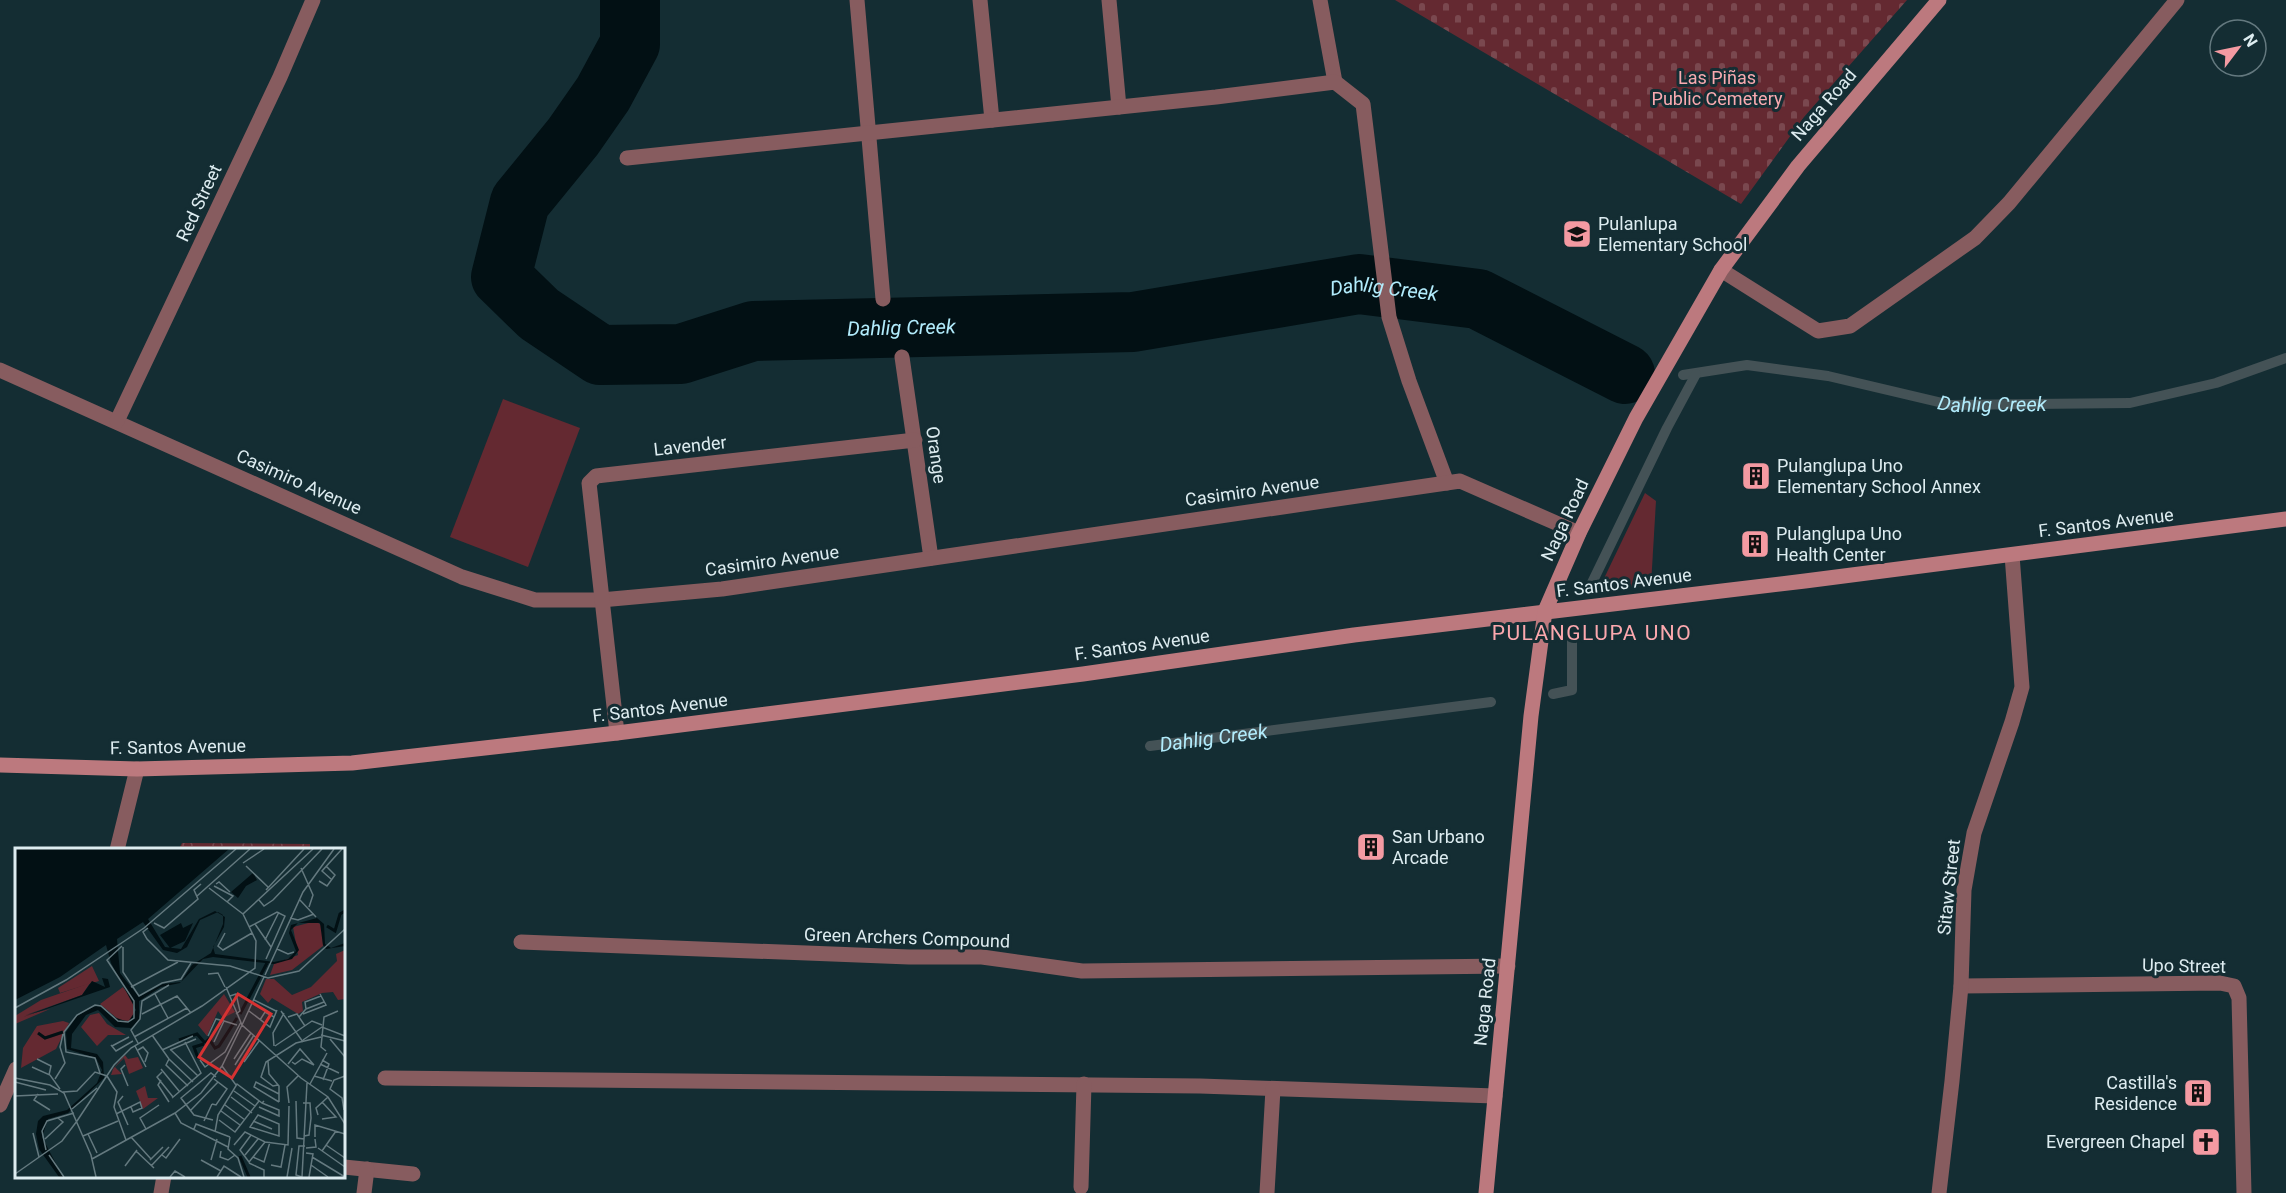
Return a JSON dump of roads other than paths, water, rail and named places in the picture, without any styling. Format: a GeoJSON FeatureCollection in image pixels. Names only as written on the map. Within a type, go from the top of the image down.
{"type":"FeatureCollection","features":[{"type":"Feature","properties":{"kind":"main road","name":"Naga Road"},"geometry":{"type":"LineString","coordinates":[[1486,1193],[1531,716],[1545,611],[1579,533],[1636,418],[1721,270],[1798,166],[1940,0]]}},
{"type":"Feature","properties":{"kind":"main road","name":"F. Santos Avenue"},"geometry":{"type":"LineString","coordinates":[[0,765],[137,769],[352,764],[1083,674],[1354,635],[2012,555],[2286,519]]}},
{"type":"Feature","properties":{"kind":"street","name":"Red Street"},"geometry":{"type":"LineString","coordinates":[[117,421],[280,77],[313,0]]}},
{"type":"Feature","properties":{"kind":"street"},"geometry":{"type":"LineString","coordinates":[[857,0],[883,299]]}},
{"type":"Feature","properties":{"kind":"street"},"geometry":{"type":"LineString","coordinates":[[980,0],[992,120]]}},
{"type":"Feature","properties":{"kind":"street"},"geometry":{"type":"LineString","coordinates":[[1109,0],[1119,107]]}},
{"type":"Feature","properties":{"kind":"street"},"geometry":{"type":"LineString","coordinates":[[1320,0],[1335,82],[1363,104],[1389,317],[1409,381],[1447,483]]}},
{"type":"Feature","properties":{"kind":"street"},"geometry":{"type":"LineString","coordinates":[[1721,270],[1818,331],[1850,326],[1975,238],[2008,203],[2177,0]]}},
{"type":"Feature","properties":{"kind":"street"},"geometry":{"type":"LineString","coordinates":[[627,159],[1335,82]]}},
{"type":"Feature","properties":{"kind":"street","name":"Orange"},"geometry":{"type":"LineString","coordinates":[[903,357],[931,558]]}},
{"type":"Feature","properties":{"kind":"street","name":"Casimiro Avenue"},"geometry":{"type":"LineString","coordinates":[[0,370],[462,578],[535,600],[601,600],[722,589],[1153,524],[1460,481],[1579,533]]}},
{"type":"Feature","properties":{"kind":"street","name":"Lavender"},"geometry":{"type":"LineString","coordinates":[[601,600],[589,483],[596,476],[915,440]]}},
{"type":"Feature","properties":{"kind":"street","name":"Sitaw Street"},"geometry":{"type":"LineString","coordinates":[[1939,1193],[1961,986],[1964,890],[1974,833],[2022,687],[2012,555]]}},
{"type":"Feature","properties":{"kind":"street"},"geometry":{"type":"LineString","coordinates":[[601,600],[617,733]]}},
{"type":"Feature","properties":{"kind":"street"},"geometry":{"type":"LineString","coordinates":[[117,848],[137,769]]}},
{"type":"Feature","properties":{"kind":"street","name":"Green Archers Compound"},"geometry":{"type":"LineString","coordinates":[[521,942],[909,957],[982,957],[1082,971],[1508,966]]}},
{"type":"Feature","properties":{"kind":"street","name":"Upo Street"},"geometry":{"type":"LineString","coordinates":[[1961,986],[2220,983],[2234,986],[2239,998],[2244,1193]]}},
{"type":"Feature","properties":{"kind":"street"},"geometry":{"type":"LineString","coordinates":[[0,1105],[15,1071]]}},
{"type":"Feature","properties":{"kind":"street"},"geometry":{"type":"LineString","coordinates":[[385,1077],[1084,1084],[1495,1096]]}},
{"type":"Feature","properties":{"kind":"street"},"geometry":{"type":"LineString","coordinates":[[1081,1187],[1084,1084]]}},
{"type":"Feature","properties":{"kind":"street"},"geometry":{"type":"LineString","coordinates":[[1267,1193],[1273,1089]]}},
{"type":"Feature","properties":{"kind":"street"},"geometry":{"type":"LineString","coordinates":[[345,1167],[413,1174]]}},
{"type":"Feature","properties":{"kind":"street"},"geometry":{"type":"LineString","coordinates":[[364,1193],[367,1169]]}},
{"type":"Feature","properties":{"kind":"street"},"geometry":{"type":"LineString","coordinates":[[161,1193],[164,1178]]}},
{"type":"Feature","properties":{"kind":"waterway","name":"Dahlig Creek"},"geometry":{"type":"LineString","coordinates":[[630,0],[630,44],[603,94],[573,137],[520,202],[501,277],[539,314],[600,355],[681,354],[753,331],[1133,322],[1359,284],[1478,299],[1625,374]]}},
{"type":"Feature","properties":{"kind":"waterway","name":"Dahlig Creek"},"geometry":{"type":"LineString","coordinates":[[1683,375],[1747,365],[1828,376],[1951,405],[2130,403],[2216,383],[2286,358]]}},
{"type":"Feature","properties":{"kind":"waterway","name":"Dahlig Creek"},"geometry":{"type":"LineString","coordinates":[[1588,591],[1667,428],[1696,374]]}},
{"type":"Feature","properties":{"kind":"waterway","name":"Dahlig Creek"},"geometry":{"type":"LineString","coordinates":[[1553,694],[1572,690],[1572,638]]}},
{"type":"Feature","properties":{"kind":"waterway","name":"Dahlig Creek"},"geometry":{"type":"LineString","coordinates":[[1150,746],[1491,702]]}},
{"type":"Feature","properties":{"kind":"place","name":"Pulanlupa Elementary School"},"geometry":{"type":"Point","coordinates":[1577,234]}},
{"type":"Feature","properties":{"kind":"place","name":"Pulanglupa Uno Elementary School Annex"},"geometry":{"type":"Point","coordinates":[1756,476]}},
{"type":"Feature","properties":{"kind":"place","name":"Pulanglupa Uno Health Center"},"geometry":{"type":"Point","coordinates":[1755,544]}},
{"type":"Feature","properties":{"kind":"place","name":"San Urbano Arcade"},"geometry":{"type":"Point","coordinates":[1371,847]}},
{"type":"Feature","properties":{"kind":"place","name":"Castilla's Residence"},"geometry":{"type":"Point","coordinates":[2198,1093]}},
{"type":"Feature","properties":{"kind":"place","name":"Evergreen Chapel"},"geometry":{"type":"Point","coordinates":[2206,1142]}},
{"type":"Feature","properties":{"kind":"district","name":"PULANGLUPA UNO"},"geometry":{"type":"Point","coordinates":[1592,633]}},
{"type":"Feature","properties":{"kind":"park label","name":"Las Piñas Public Cemetery"},"geometry":{"type":"Point","coordinates":[1717,88]}}]}
